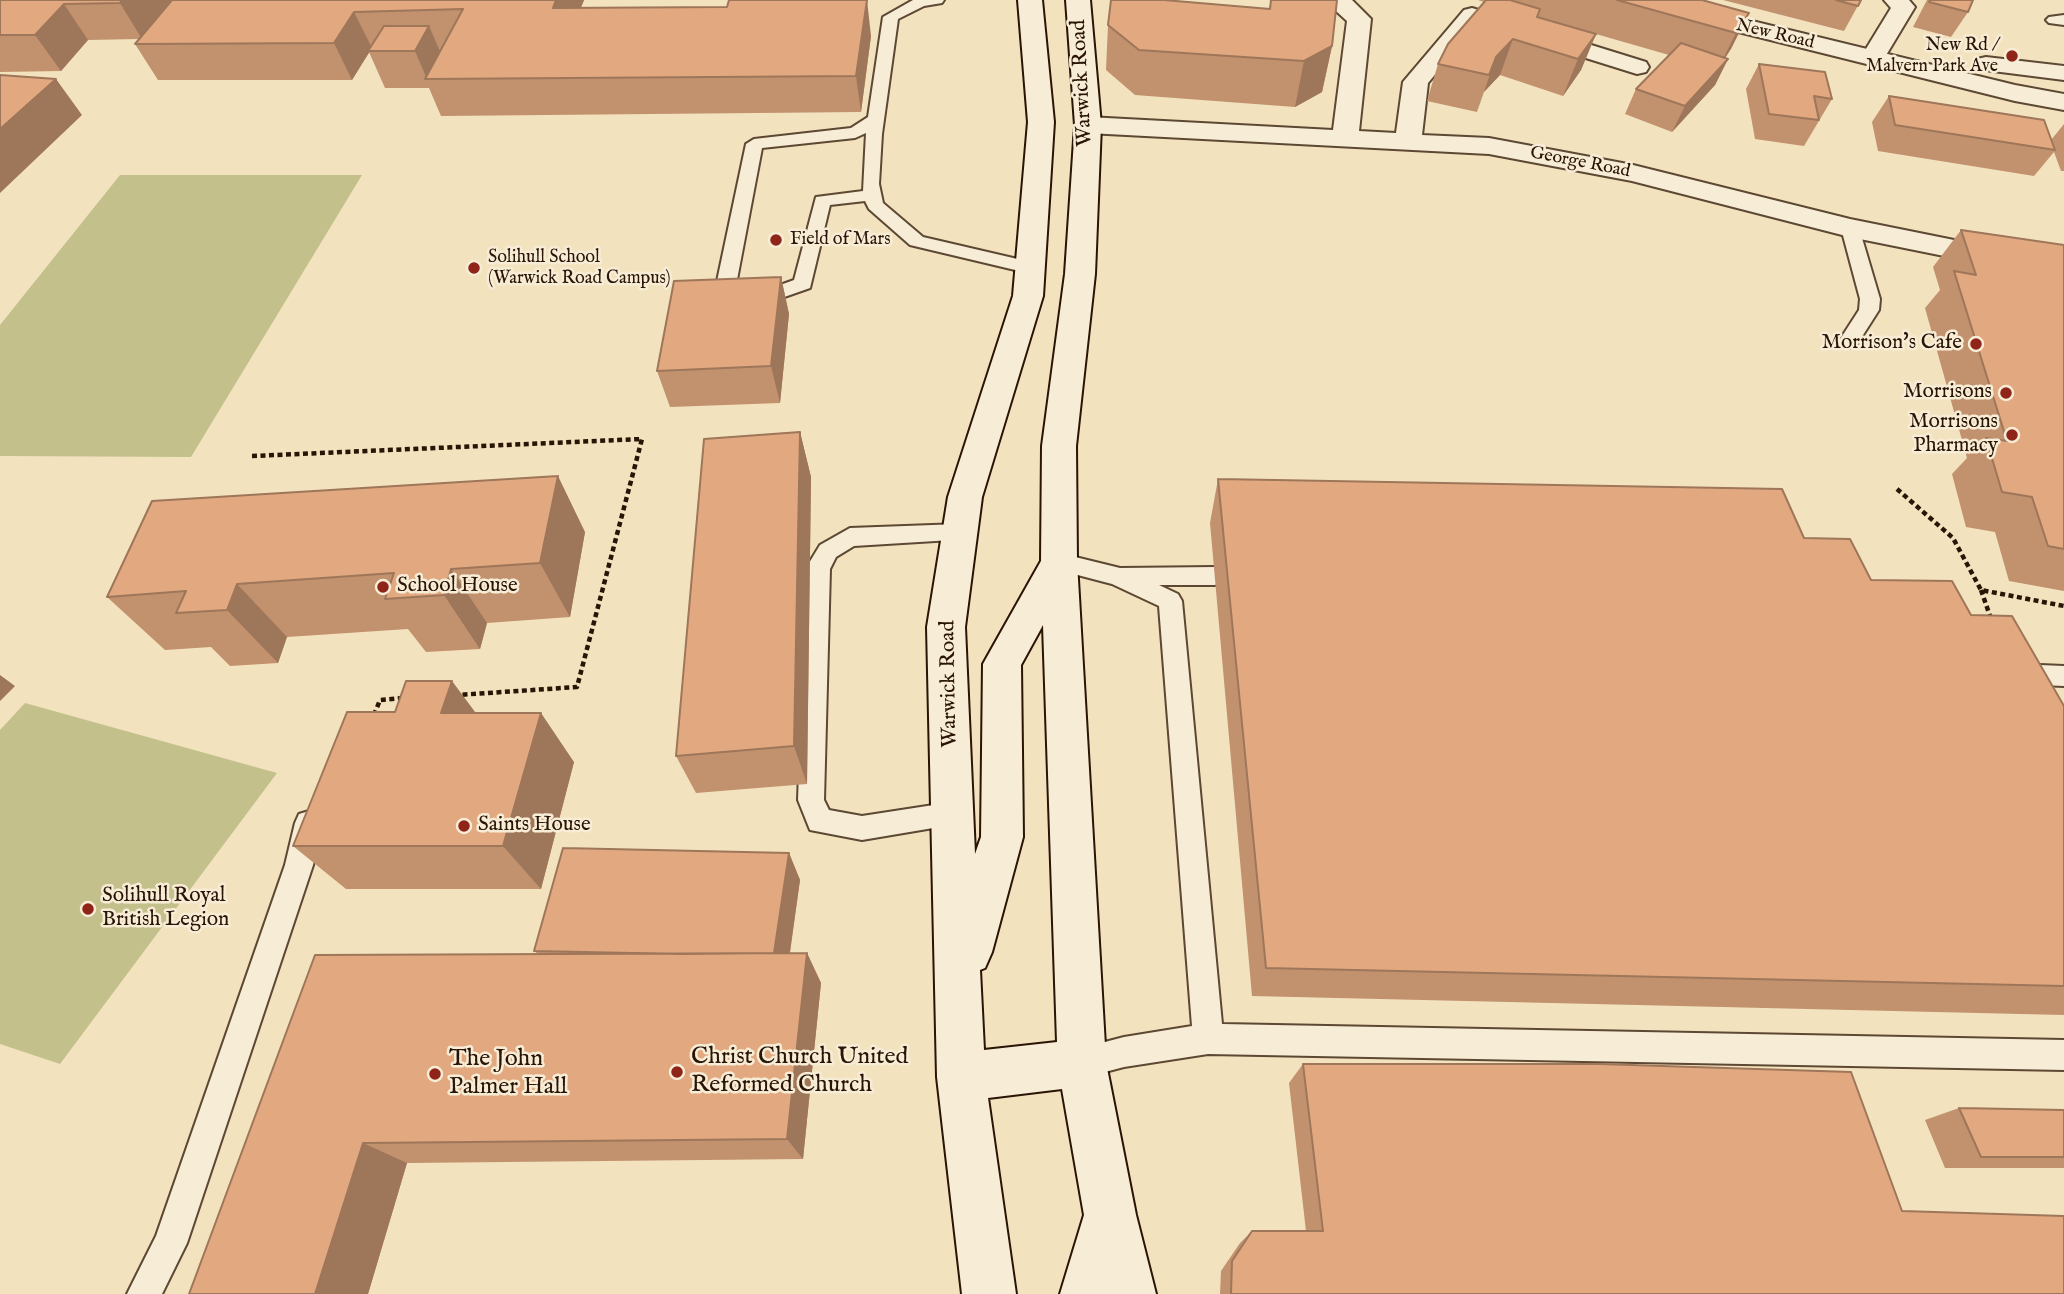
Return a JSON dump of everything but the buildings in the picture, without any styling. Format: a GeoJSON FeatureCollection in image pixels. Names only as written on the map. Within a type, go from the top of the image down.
{"type":"FeatureCollection","features":[{"type":"Feature","properties":{"kind":"main road","name":"Warwick Road"},"geometry":{"type":"LineString","coordinates":[[989,1294],[961,1077],[946,627],[965,497],[1028,296],[1032,268],[1041,122],[1030,0]]}},
{"type":"Feature","properties":{"kind":"main road","name":"Warwick Road"},"geometry":{"type":"LineString","coordinates":[[1078,0],[1088,125],[1080,274],[1059,446],[1059,562],[1082,1062],[1110,1214],[1129,1294]]}},
{"type":"Feature","properties":{"kind":"main road"},"geometry":{"type":"LineString","coordinates":[[1288,0],[1343,4],[1359,19],[1345,137]]}},
{"type":"Feature","properties":{"kind":"main road","name":"New Road"},"geometry":{"type":"LineString","coordinates":[[1638,0],[2015,93],[2064,101]]}},
{"type":"Feature","properties":{"kind":"main road"},"geometry":{"type":"LineString","coordinates":[[1873,57],[1903,7],[1896,0]]}},
{"type":"Feature","properties":{"kind":"main road"},"geometry":{"type":"LineString","coordinates":[[1408,141],[1416,82],[1472,15],[1637,67]]}},
{"type":"Feature","properties":{"kind":"main road","name":"New Road"},"geometry":{"type":"LineString","coordinates":[[1873,57],[1995,65],[2058,73]]}},
{"type":"Feature","properties":{"kind":"main road"},"geometry":{"type":"LineString","coordinates":[[2058,73],[2064,101]]}},
{"type":"Feature","properties":{"kind":"main road","name":"George Road"},"geometry":{"type":"LineString","coordinates":[[1041,122],[1489,146],[1620,170],[1850,228],[1954,249],[2064,265]]}},
{"type":"Feature","properties":{"kind":"main road"},"geometry":{"type":"LineString","coordinates":[[960,984],[1002,837],[1002,664],[1059,562]]}},
{"type":"Feature","properties":{"kind":"main road"},"geometry":{"type":"LineString","coordinates":[[961,1077],[1082,1062]]}},
{"type":"Feature","properties":{"kind":"main road"},"geometry":{"type":"LineString","coordinates":[[1087,1294],[1110,1214]]}},
{"type":"Feature","properties":{"kind":"lane"},"geometry":{"type":"LineString","coordinates":[[937,0],[920,2],[891,17],[876,119],[870,184],[875,205],[917,241],[1032,268]]}},
{"type":"Feature","properties":{"kind":"lane"},"geometry":{"type":"LineString","coordinates":[[872,195],[822,201],[803,284],[743,305],[726,286],[754,144],[855,132],[876,119]]}},
{"type":"Feature","properties":{"kind":"lane"},"geometry":{"type":"LineString","coordinates":[[1849,341],[1870,310],[1870,299],[1850,228]]}},
{"type":"Feature","properties":{"kind":"lane"},"geometry":{"type":"LineString","coordinates":[[953,814],[862,828],[820,821],[811,800],[814,644],[818,568],[828,551],[850,537],[960,533]]}},
{"type":"Feature","properties":{"kind":"lane"},"geometry":{"type":"LineString","coordinates":[[1059,562],[1116,576],[1170,601],[1208,1039]]}},
{"type":"Feature","properties":{"kind":"lane"},"geometry":{"type":"LineString","coordinates":[[1116,576],[1215,576]]}},
{"type":"Feature","properties":{"kind":"lane"},"geometry":{"type":"LineString","coordinates":[[2001,648],[2023,684],[2064,676]]}},
{"type":"Feature","properties":{"kind":"lane"},"geometry":{"type":"LineString","coordinates":[[144,1294],[174,1230],[299,865],[317,792]]}},
{"type":"Feature","properties":{"kind":"lane"},"geometry":{"type":"LineString","coordinates":[[1082,1062],[1124,1052],[1208,1039],[2064,1055]]}},
{"type":"Feature","properties":{"kind":"path"},"geometry":{"type":"LineString","coordinates":[[252,456],[642,439],[578,687],[446,695]]}},
{"type":"Feature","properties":{"kind":"path"},"geometry":{"type":"LineString","coordinates":[[1897,489],[1953,538],[1981,590],[2001,648]]}},
{"type":"Feature","properties":{"kind":"path"},"geometry":{"type":"LineString","coordinates":[[1981,590],[2064,606]]}},
{"type":"Feature","properties":{"kind":"path"},"geometry":{"type":"LineString","coordinates":[[371,725],[380,700],[406,698]]}},
{"type":"Feature","properties":{"kind":"shaded area"},"geometry":{"type":"Polygon","coordinates":[[[120,175],[362,175],[191,457],[0,456],[0,325],[120,175]]]}},
{"type":"Feature","properties":{"kind":"shaded area","name":"Solihull Royal British Legion"},"geometry":{"type":"Polygon","coordinates":[[[25,703],[277,773],[60,1064],[0,1044],[0,730],[25,703]]]}},
{"type":"Feature","properties":{"kind":"place","name":"New Rd / Malvern Park Ave"},"geometry":{"type":"Point","coordinates":[2012,56]}},
{"type":"Feature","properties":{"kind":"place","name":"Field of Mars"},"geometry":{"type":"Point","coordinates":[776,240]}},
{"type":"Feature","properties":{"kind":"place","name":"Solihull School (Warwick Road Campus)"},"geometry":{"type":"Point","coordinates":[474,268]}},
{"type":"Feature","properties":{"kind":"place","name":"Morrison's Cafe"},"geometry":{"type":"Point","coordinates":[1976,344]}},
{"type":"Feature","properties":{"kind":"place","name":"Morrisons"},"geometry":{"type":"Point","coordinates":[2006,393]}},
{"type":"Feature","properties":{"kind":"place","name":"Morrisons Pharmacy"},"geometry":{"type":"Point","coordinates":[2012,435]}},
{"type":"Feature","properties":{"kind":"place","name":"School House"},"geometry":{"type":"Point","coordinates":[383,587]}},
{"type":"Feature","properties":{"kind":"place","name":"Saints House"},"geometry":{"type":"Point","coordinates":[464,826]}},
{"type":"Feature","properties":{"kind":"place","name":"Solihull Royal British Legion"},"geometry":{"type":"Point","coordinates":[88,909]}},
{"type":"Feature","properties":{"kind":"place","name":"Christ Church United Reformed Church"},"geometry":{"type":"Point","coordinates":[677,1072]}},
{"type":"Feature","properties":{"kind":"place","name":"The John Palmer Hall"},"geometry":{"type":"Point","coordinates":[435,1074]}}]}
